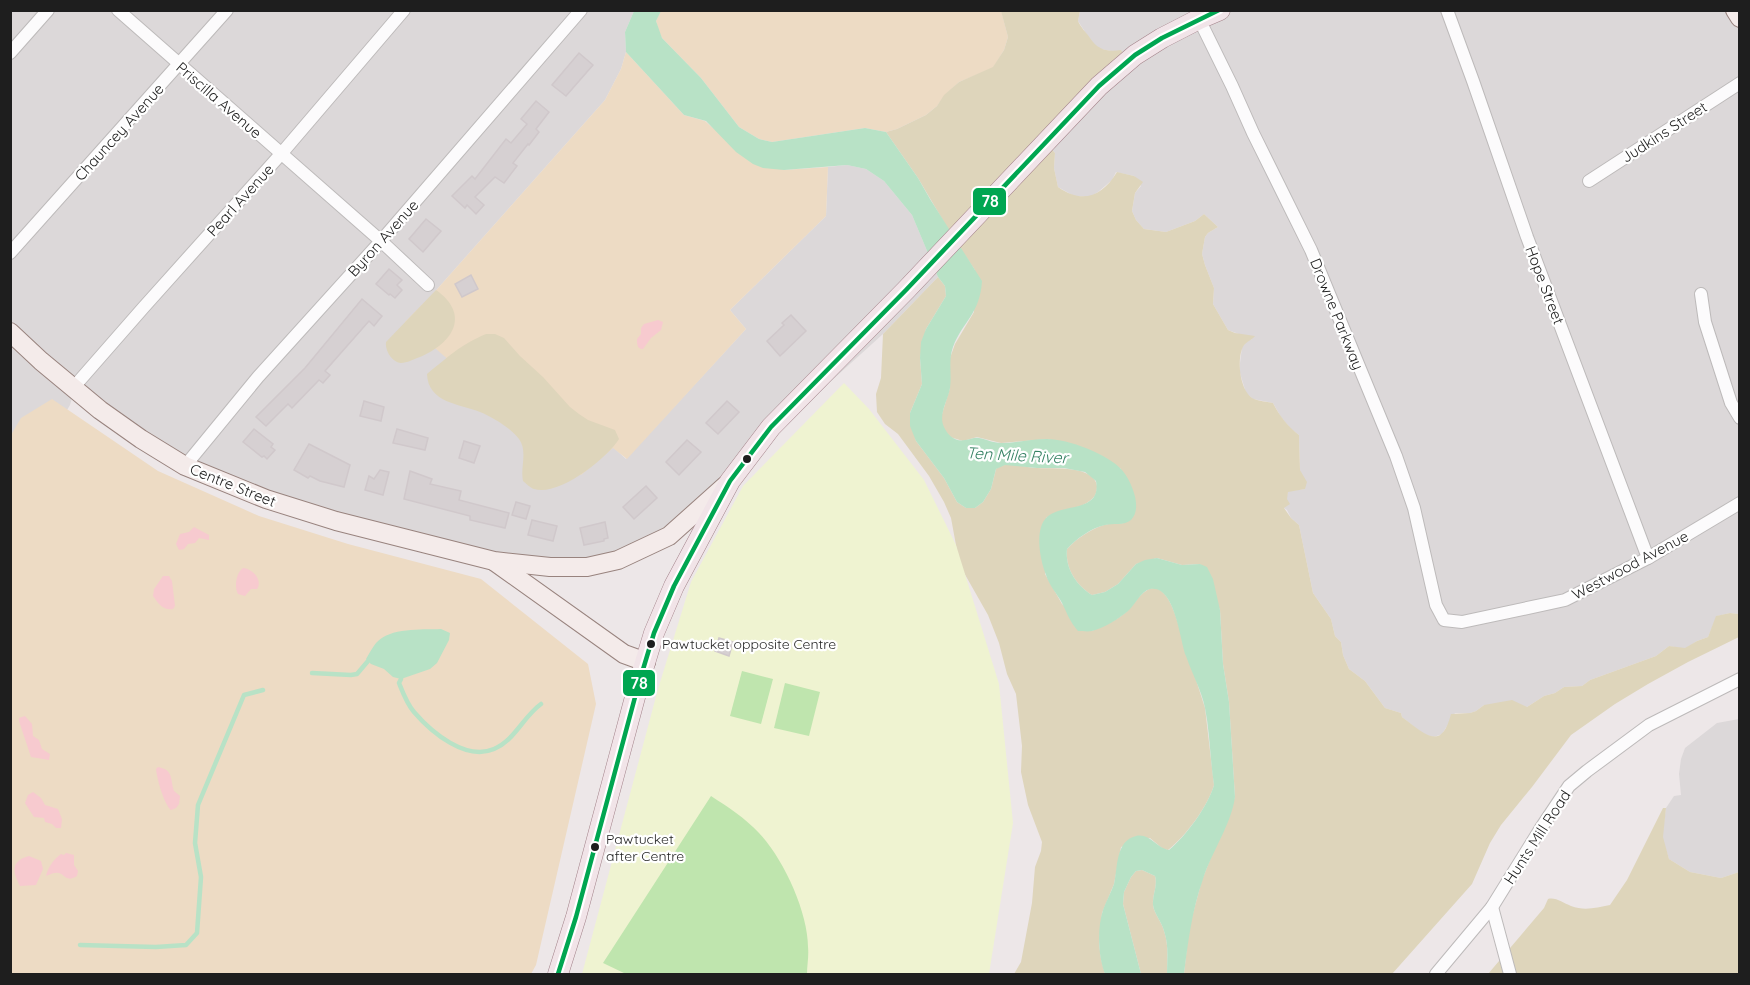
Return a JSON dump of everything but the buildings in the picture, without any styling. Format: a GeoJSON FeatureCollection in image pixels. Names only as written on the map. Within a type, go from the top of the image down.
{"type":"FeatureCollection","features":[{"type":"Feature","properties":{"kind":"main road"},"geometry":{"type":"LineString","coordinates":[[558,975],[646,662],[665,606],[730,481],[771,427],[898,298],[1099,86],[1135,55],[1162,38],[1220,10]]}},
{"type":"Feature","properties":{"kind":"main road"},"geometry":{"type":"LineString","coordinates":[[1735,10],[1740,18]]}},
{"type":"Feature","properties":{"kind":"main road","name":"Centre Street"},"geometry":{"type":"LineString","coordinates":[[10,332],[100,410],[133,434],[185,466],[266,500],[336,521],[494,561],[550,567],[587,567],[620,560],[669,536],[730,481]]}},
{"type":"Feature","properties":{"kind":"main road","name":"Centre Street"},"geometry":{"type":"LineString","coordinates":[[494,561],[624,654],[646,662]]}},
{"type":"Feature","properties":{"kind":"street"},"geometry":{"type":"LineString","coordinates":[[10,53],[48,10]]}},
{"type":"Feature","properties":{"kind":"street","name":"Priscilla Avenue"},"geometry":{"type":"LineString","coordinates":[[118,10],[428,285]]}},
{"type":"Feature","properties":{"kind":"street","name":"Chauncey Avenue"},"geometry":{"type":"LineString","coordinates":[[10,253],[227,10]]}},
{"type":"Feature","properties":{"kind":"street","name":"Pearl Avenue"},"geometry":{"type":"LineString","coordinates":[[73,388],[281,154],[404,10]]}},
{"type":"Feature","properties":{"kind":"street","name":"Byron Avenue"},"geometry":{"type":"LineString","coordinates":[[185,466],[258,377],[381,241],[581,10]]}},
{"type":"Feature","properties":{"kind":"street","name":"Hope Street"},"geometry":{"type":"LineString","coordinates":[[1447,10],[1527,237],[1648,558]]}},
{"type":"Feature","properties":{"kind":"street","name":"Drowne Parkway"},"geometry":{"type":"LineString","coordinates":[[1199,19],[1311,250],[1396,456],[1414,508],[1436,605],[1444,620]]}},
{"type":"Feature","properties":{"kind":"street","name":"Judkins Street"},"geometry":{"type":"LineString","coordinates":[[1589,181],[1740,83]]}},
{"type":"Feature","properties":{"kind":"street"},"geometry":{"type":"LineString","coordinates":[[1701,294],[1705,322],[1731,403],[1740,418]]}},
{"type":"Feature","properties":{"kind":"street","name":"Westwood Avenue"},"geometry":{"type":"LineString","coordinates":[[1444,620],[1462,622],[1564,600],[1648,558],[1740,503]]}},
{"type":"Feature","properties":{"kind":"street","name":"Hunts Mill Road"},"geometry":{"type":"LineString","coordinates":[[1436,975],[1492,907],[1569,786],[1649,725],[1740,679]]}},
{"type":"Feature","properties":{"kind":"street"},"geometry":{"type":"LineString","coordinates":[[1492,907],[1510,975]]}},
{"type":"Feature","properties":{"kind":"shaded area"},"geometry":{"type":"Polygon","coordinates":[[[661,10],[1001,10],[1008,37],[1004,50],[993,68],[959,82],[926,115],[897,129],[886,132],[865,128],[772,142],[759,139],[739,127],[701,78],[662,38],[656,21],[661,10]]]}},
{"type":"Feature","properties":{"kind":"shaded area"},"geometry":{"type":"Polygon","coordinates":[[[11,11],[634,11],[625,32],[626,52],[621,69],[605,100],[406,322],[613,447],[626,459],[746,329],[730,310],[826,216],[828,167],[847,165],[866,169],[884,181],[912,215],[938,277],[883,334],[829,383],[756,456],[703,518],[666,544],[518,571],[192,469],[75,388],[70,405],[60,422],[11,451],[11,11]]]}},
{"type":"Feature","properties":{"kind":"shaded area"},"geometry":{"type":"Polygon","coordinates":[[[1001,11],[1080,11],[1078,21],[1093,42],[1103,49],[1121,50],[1130,64],[1048,145],[1055,153],[1054,168],[1058,187],[1075,195],[1091,195],[1105,187],[1117,172],[1134,176],[1143,182],[1135,193],[1132,211],[1144,229],[1166,232],[1195,221],[1204,214],[1218,227],[1205,237],[1202,254],[1214,288],[1213,304],[1228,330],[1255,336],[1242,349],[1240,369],[1243,384],[1254,399],[1273,403],[1284,421],[1299,435],[1300,470],[1307,482],[1305,489],[1288,492],[1287,499],[1290,504],[1284,508],[1299,525],[1313,593],[1331,619],[1335,636],[1341,642],[1349,669],[1365,681],[1385,708],[1401,713],[1402,717],[1425,733],[1437,736],[1447,726],[1451,714],[1470,713],[1484,705],[1512,700],[1527,707],[1564,687],[1582,686],[1590,680],[1656,656],[1669,646],[1685,648],[1708,637],[1716,616],[1739,614],[1739,637],[1648,684],[1571,735],[1501,825],[1490,843],[1472,884],[1392,974],[1184,974],[1189,928],[1202,880],[1235,797],[1220,610],[1200,564],[1182,565],[1157,558],[1136,564],[1118,584],[1105,592],[1092,595],[1073,575],[1068,563],[1067,549],[1094,529],[1106,524],[1124,523],[1121,469],[1100,455],[1048,439],[1001,443],[977,437],[963,441],[950,437],[942,424],[942,414],[950,388],[950,358],[955,344],[974,312],[975,270],[918,178],[886,132],[926,115],[959,82],[993,67],[1004,50],[1008,37],[1001,11]]]}},
{"type":"Feature","properties":{"kind":"shaded area"},"geometry":{"type":"Polygon","coordinates":[[[1080,11],[1739,11],[1739,614],[1730,613],[1717,616],[1708,637],[1685,649],[1669,646],[1656,656],[1590,680],[1582,686],[1564,687],[1527,707],[1484,705],[1470,713],[1455,713],[1442,734],[1434,737],[1423,734],[1402,717],[1401,713],[1385,708],[1365,681],[1349,669],[1341,642],[1335,636],[1331,619],[1313,593],[1299,525],[1284,508],[1288,491],[1305,489],[1300,470],[1299,435],[1281,417],[1273,403],[1253,399],[1246,393],[1240,373],[1240,363],[1242,347],[1252,339],[1228,330],[1213,304],[1214,288],[1202,254],[1205,237],[1218,227],[1204,214],[1195,221],[1166,232],[1144,229],[1132,211],[1135,193],[1141,186],[1134,176],[1116,172],[1112,180],[1090,197],[1074,196],[1058,187],[1054,168],[1055,153],[1048,145],[1112,51],[1100,49],[1093,44],[1078,21],[1080,11]]]}},
{"type":"Feature","properties":{"kind":"shaded area"},"geometry":{"type":"Polygon","coordinates":[[[626,52],[684,115],[705,121],[784,170],[828,167],[826,216],[730,310],[746,329],[627,459],[613,448],[581,475],[405,322],[431,296],[605,100],[621,69],[626,52]]]}},
{"type":"Feature","properties":{"kind":"shaded area"},"geometry":{"type":"Polygon","coordinates":[[[938,277],[945,286],[946,296],[926,329],[920,358],[922,384],[910,413],[916,441],[944,478],[957,502],[966,508],[975,508],[983,502],[991,489],[996,469],[1000,466],[1062,469],[1089,474],[1097,486],[1094,497],[1088,502],[1046,518],[1045,574],[1062,604],[1092,631],[1110,623],[1129,610],[1140,596],[1151,588],[1156,588],[1165,594],[1175,614],[1205,708],[1214,785],[1211,793],[1196,820],[1168,850],[1163,849],[1150,838],[1121,847],[1114,884],[1102,913],[1099,944],[1105,974],[1014,974],[1021,962],[1032,903],[1035,867],[1042,842],[1028,805],[1021,772],[1022,746],[1016,694],[1007,674],[999,643],[988,615],[963,571],[951,518],[944,502],[929,476],[898,434],[885,424],[877,412],[876,394],[881,378],[883,334],[938,277]]]}},
{"type":"Feature","properties":{"kind":"shaded area"},"geometry":{"type":"Polygon","coordinates":[[[436,290],[447,299],[453,309],[454,328],[449,336],[432,351],[403,363],[395,361],[388,352],[386,342],[436,290]]]}},
{"type":"Feature","properties":{"kind":"shaded area"},"geometry":{"type":"Polygon","coordinates":[[[486,334],[495,334],[504,338],[579,414],[588,420],[615,430],[619,439],[613,447],[581,474],[556,487],[544,490],[534,489],[523,481],[523,449],[516,435],[490,416],[439,397],[429,384],[427,374],[461,347],[486,334]]]}},
{"type":"Feature","properties":{"kind":"shaded area"},"geometry":{"type":"Polygon","coordinates":[[[844,383],[869,409],[924,480],[956,545],[999,684],[1013,823],[989,974],[582,974],[658,689],[691,582],[743,486],[844,383]]]}},
{"type":"Feature","properties":{"kind":"shaded area"},"geometry":{"type":"Polygon","coordinates":[[[52,399],[158,471],[259,516],[348,544],[481,579],[588,664],[596,704],[536,965],[531,974],[11,974],[11,435],[21,418],[52,399]]]}},
{"type":"Feature","properties":{"kind":"shaded area"},"geometry":{"type":"Polygon","coordinates":[[[742,671],[773,679],[761,724],[730,716],[742,671]]]}},
{"type":"Feature","properties":{"kind":"shaded area"},"geometry":{"type":"Polygon","coordinates":[[[785,683],[820,692],[809,736],[774,728],[785,683]]]}},
{"type":"Feature","properties":{"kind":"shaded area"},"geometry":{"type":"Polygon","coordinates":[[[1739,719],[1739,872],[1721,878],[1690,872],[1669,859],[1662,837],[1666,808],[1674,796],[1681,795],[1679,774],[1681,759],[1685,748],[1717,723],[1739,719]]]}},
{"type":"Feature","properties":{"kind":"shaded area"},"geometry":{"type":"Polygon","coordinates":[[[711,796],[754,828],[777,856],[799,902],[804,918],[808,950],[807,974],[626,974],[603,963],[711,796]]]}},
{"type":"Feature","properties":{"kind":"shaded area"},"geometry":{"type":"Polygon","coordinates":[[[1663,808],[1666,808],[1663,837],[1669,859],[1690,872],[1721,878],[1739,872],[1739,974],[1488,974],[1544,908],[1548,899],[1581,908],[1610,905],[1627,880],[1663,808]]]}},
{"type":"Feature","properties":{"kind":"shaded area"},"geometry":{"type":"Polygon","coordinates":[[[1142,870],[1155,876],[1153,905],[1166,936],[1167,974],[1141,974],[1123,904],[1124,892],[1131,877],[1136,871],[1142,870]]]}},
{"type":"Feature","properties":{"kind":"sand"},"geometry":{"type":"Polygon","coordinates":[[[658,320],[663,322],[661,330],[643,349],[640,348],[637,339],[641,334],[641,328],[644,324],[658,320]]]}},
{"type":"Feature","properties":{"kind":"sand"},"geometry":{"type":"Polygon","coordinates":[[[194,527],[209,535],[209,540],[199,538],[195,543],[188,544],[184,549],[179,550],[176,544],[180,534],[189,532],[194,527]]]}},
{"type":"Feature","properties":{"kind":"sand"},"geometry":{"type":"Polygon","coordinates":[[[243,568],[253,573],[259,582],[257,589],[251,589],[245,596],[238,594],[236,588],[237,577],[243,568]]]}},
{"type":"Feature","properties":{"kind":"sand"},"geometry":{"type":"Polygon","coordinates":[[[163,576],[169,576],[172,581],[175,606],[173,609],[164,608],[153,596],[154,589],[163,576]]]}},
{"type":"Feature","properties":{"kind":"sand"},"geometry":{"type":"Polygon","coordinates":[[[25,716],[32,724],[33,736],[39,740],[42,749],[50,754],[49,760],[31,757],[19,721],[19,718],[25,716]]]}},
{"type":"Feature","properties":{"kind":"sand"},"geometry":{"type":"Polygon","coordinates":[[[158,767],[167,770],[174,791],[180,796],[179,804],[171,810],[159,785],[156,769],[158,767]]]}},
{"type":"Feature","properties":{"kind":"sand"},"geometry":{"type":"Polygon","coordinates":[[[33,792],[41,798],[45,805],[58,809],[62,819],[61,828],[45,822],[44,818],[34,817],[25,803],[28,795],[33,792]]]}},
{"type":"Feature","properties":{"kind":"sand"},"geometry":{"type":"Polygon","coordinates":[[[61,854],[74,855],[77,876],[69,879],[61,874],[53,873],[46,876],[54,861],[61,854]]]}},
{"type":"Feature","properties":{"kind":"sand"},"geometry":{"type":"Polygon","coordinates":[[[29,856],[41,861],[43,869],[36,885],[20,886],[15,867],[19,861],[29,856]]]}},
{"type":"Feature","properties":{"kind":"water","name":"Ten Mile River"},"geometry":{"type":"Polygon","coordinates":[[[634,11],[661,11],[656,21],[662,38],[701,78],[739,127],[759,139],[772,142],[865,128],[886,132],[918,178],[982,281],[975,310],[953,347],[950,362],[950,388],[942,417],[942,422],[950,436],[958,440],[977,438],[1001,443],[1047,439],[1076,445],[1098,453],[1116,464],[1131,484],[1136,505],[1134,517],[1125,523],[1105,525],[1094,529],[1067,549],[1070,569],[1081,586],[1092,595],[1105,592],[1118,584],[1136,564],[1157,558],[1182,565],[1200,564],[1207,567],[1213,579],[1220,610],[1235,797],[1230,818],[1199,891],[1184,974],[1167,974],[1166,936],[1153,905],[1155,876],[1142,870],[1136,871],[1131,877],[1124,892],[1123,904],[1141,974],[1105,974],[1099,942],[1101,917],[1114,884],[1124,843],[1136,836],[1141,836],[1169,850],[1196,820],[1214,785],[1205,708],[1186,656],[1171,604],[1158,590],[1150,589],[1144,592],[1125,614],[1101,628],[1078,631],[1073,624],[1047,579],[1040,553],[1039,537],[1043,522],[1047,517],[1087,503],[1093,498],[1096,481],[1085,472],[1064,468],[1005,465],[996,469],[991,489],[983,502],[975,508],[966,508],[957,502],[944,478],[916,441],[910,426],[910,413],[922,384],[921,342],[926,329],[946,296],[945,286],[938,277],[912,215],[884,181],[866,169],[847,165],[784,170],[763,168],[736,152],[706,121],[684,115],[626,52],[625,32],[634,11]]]}},
{"type":"Feature","properties":{"kind":"water"},"geometry":{"type":"Polygon","coordinates":[[[441,629],[450,633],[449,640],[437,663],[430,669],[401,679],[393,677],[366,659],[376,643],[390,634],[406,630],[441,629]]]}},
{"type":"Feature","properties":{"kind":"waterway"},"geometry":{"type":"LineString","coordinates":[[312,673],[357,674],[368,661]]}},
{"type":"Feature","properties":{"kind":"waterway"},"geometry":{"type":"LineString","coordinates":[[401,679],[399,683],[405,698],[421,720],[450,743],[472,751],[483,752],[501,745],[541,704]]}},
{"type":"Feature","properties":{"kind":"waterway"},"geometry":{"type":"LineString","coordinates":[[80,945],[156,947],[186,945],[197,933],[201,877],[195,843],[198,805],[244,695],[263,690]]}},
{"type":"Feature","properties":{"kind":"transit line","name":"78"},"geometry":{"type":"LineString","coordinates":[[558,974],[576,917],[654,633],[674,586],[730,481],[771,427],[906,290],[1099,86],[1135,55],[1162,38],[1219,10]]}},
{"type":"Feature","properties":{"kind":"place","name":"Pawtucket opposite Centre"},"geometry":{"type":"Point","coordinates":[651,644]}},
{"type":"Feature","properties":{"kind":"place","name":"Pawtucket after Centre"},"geometry":{"type":"Point","coordinates":[595,847]}}]}
